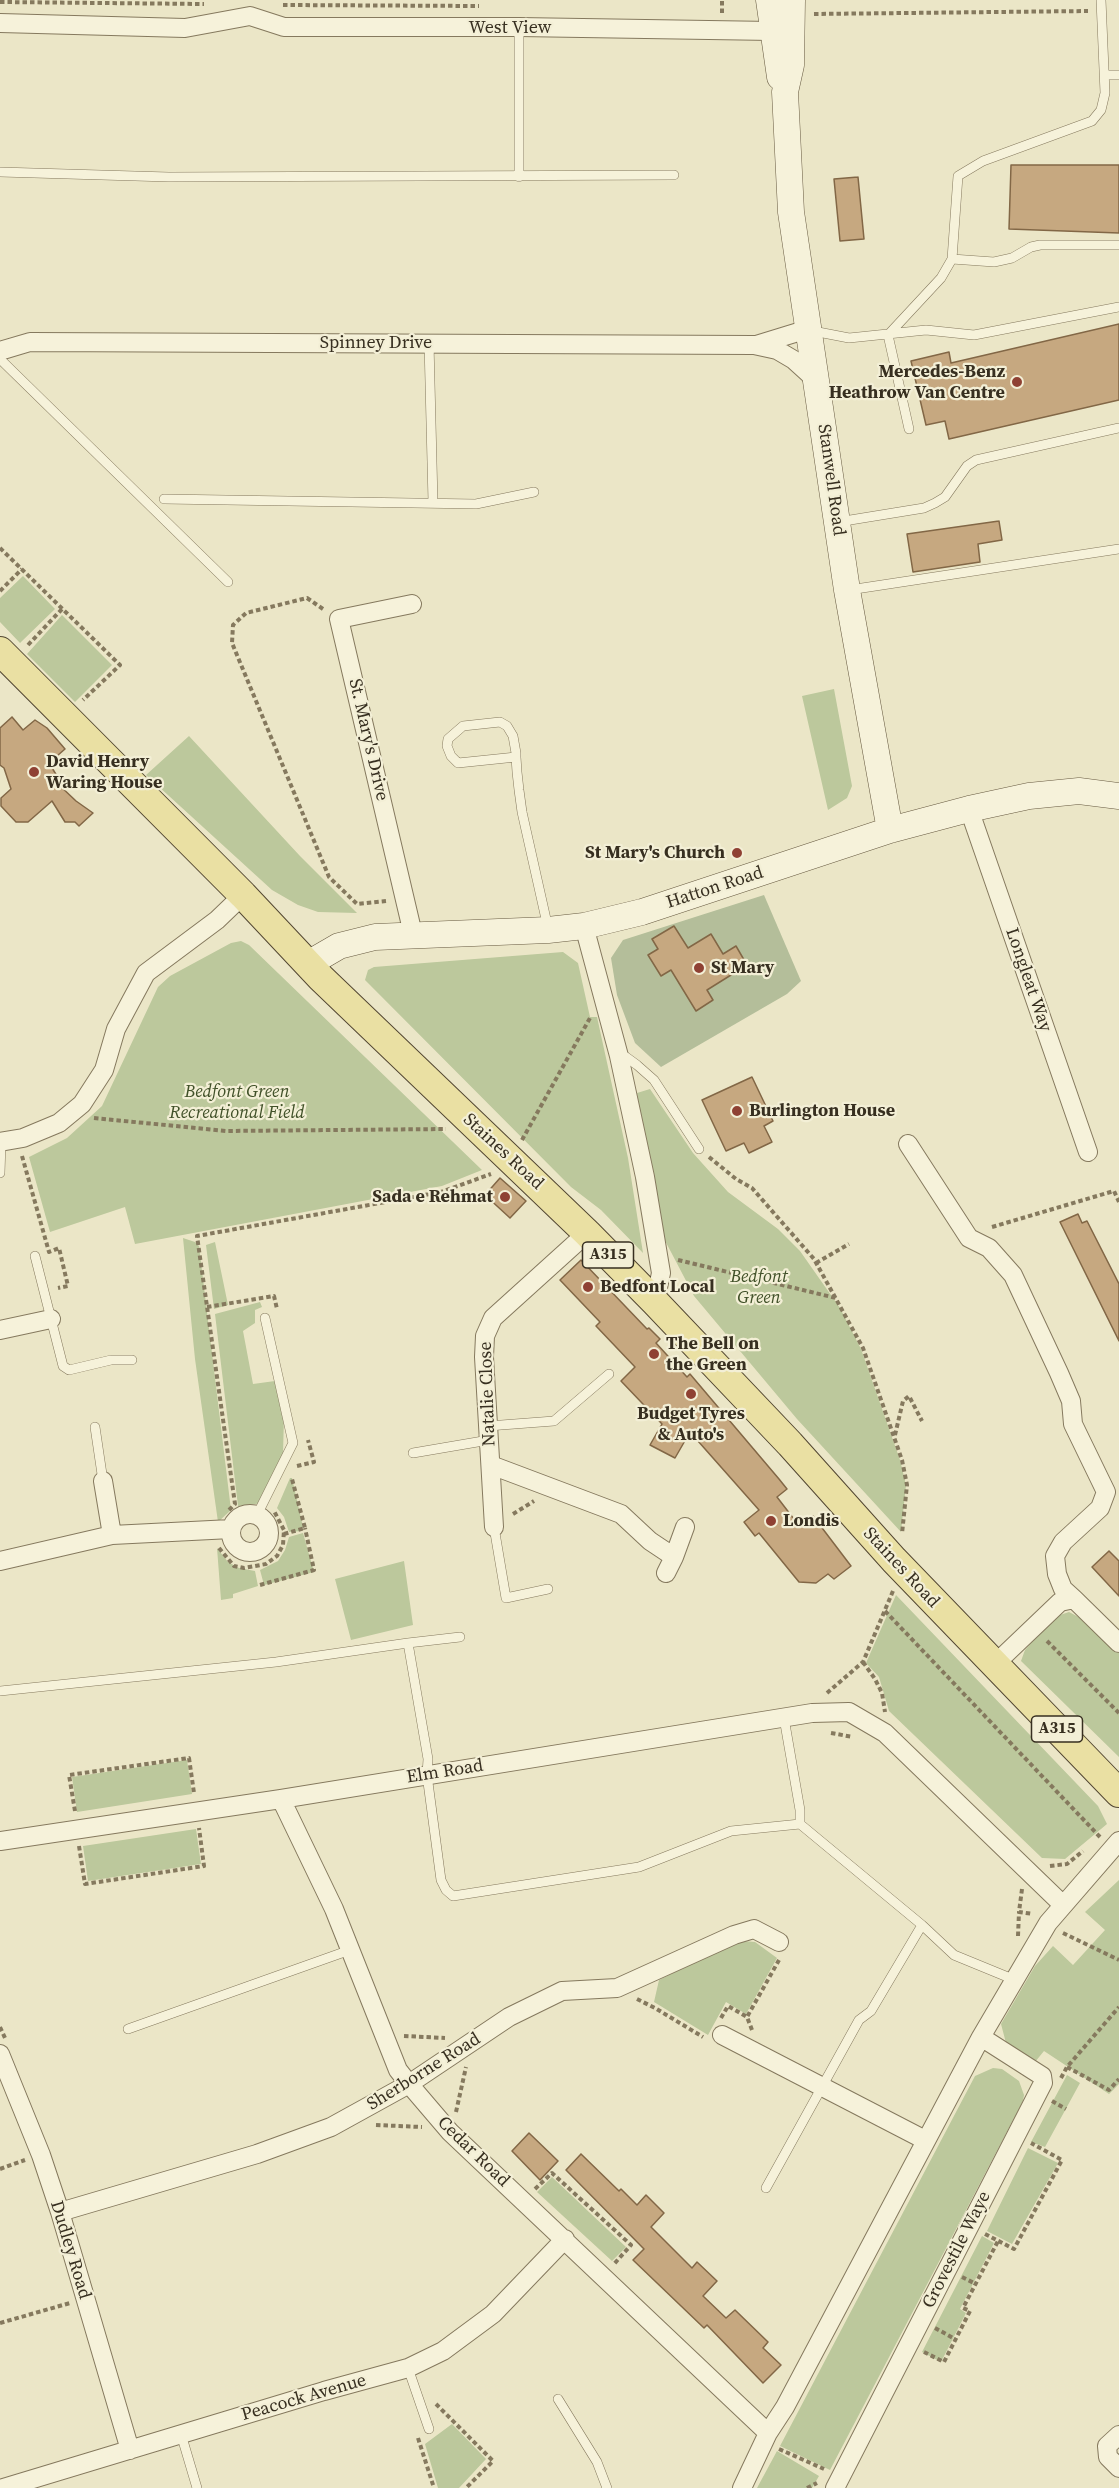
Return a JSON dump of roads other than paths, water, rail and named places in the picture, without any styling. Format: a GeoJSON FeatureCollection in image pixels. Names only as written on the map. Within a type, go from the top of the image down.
{"type":"FeatureCollection","features":[{"type":"Feature","properties":{"kind":"main road","name":"Staines Road"},"geometry":{"type":"LineString","coordinates":[[14,648],[308,964],[587,1233],[655,1302],[790,1444],[894,1560],[1119,1794]]}},
{"type":"Feature","properties":{"kind":"street","name":"Stanwell Road"},"geometry":{"type":"LineString","coordinates":[[768,0],[777,68],[785,92]]}},
{"type":"Feature","properties":{"kind":"street","name":"Stanwell Road"},"geometry":{"type":"LineString","coordinates":[[792,0],[791,65],[785,92],[791,212],[847,590],[890,830]]}},
{"type":"Feature","properties":{"kind":"street","name":"West View"},"geometry":{"type":"LineString","coordinates":[[0,23],[185,28],[251,6],[284,27],[519,27],[772,31]]}},
{"type":"Feature","properties":{"kind":"street","name":"Spinney Drive"},"geometry":{"type":"LineString","coordinates":[[754,345],[808,329]]}},
{"type":"Feature","properties":{"kind":"street","name":"Spinney Drive"},"geometry":{"type":"LineString","coordinates":[[0,351],[30,342],[754,345],[777,350],[794,360],[816,380]]}},
{"type":"Feature","properties":{"kind":"street","name":"St. Mary's Drive"},"geometry":{"type":"LineString","coordinates":[[412,604],[339,619],[413,934]]}},
{"type":"Feature","properties":{"kind":"street","name":"Hatton Road"},"geometry":{"type":"LineString","coordinates":[[308,964],[339,946],[375,937],[548,930],[584,926],[642,912],[890,830],[969,809],[1029,796],[1079,791],[1119,796]]}},
{"type":"Feature","properties":{"kind":"street","name":"Longleat Way"},"geometry":{"type":"LineString","coordinates":[[969,809],[1088,1152]]}},
{"type":"Feature","properties":{"kind":"street"},"geometry":{"type":"LineString","coordinates":[[0,1142],[23,1138],[59,1123],[82,1104],[104,1070],[116,1029],[146,973],[217,920],[243,895]]}},
{"type":"Feature","properties":{"kind":"street"},"geometry":{"type":"LineString","coordinates":[[584,926],[600,1009],[618,1056],[645,1177],[661,1273],[655,1302]]}},
{"type":"Feature","properties":{"kind":"street"},"geometry":{"type":"LineString","coordinates":[[908,1144],[967,1235],[989,1248],[1013,1275],[1071,1401],[1073,1424],[1106,1492],[1100,1509],[1063,1542],[1055,1556],[1057,1574],[1063,1589],[1119,1643]]}},
{"type":"Feature","properties":{"kind":"street","name":"Natalie Close"},"geometry":{"type":"LineString","coordinates":[[494,1527],[484,1357],[485,1336],[493,1318],[587,1233]]}},
{"type":"Feature","properties":{"kind":"street"},"geometry":{"type":"LineString","coordinates":[[0,1330],[51,1319]]}},
{"type":"Feature","properties":{"kind":"street"},"geometry":{"type":"LineString","coordinates":[[491,1465],[621,1514],[650,1541],[670,1565],[685,1527]]}},
{"type":"Feature","properties":{"kind":"street"},"geometry":{"type":"LineString","coordinates":[[103,1481],[112,1534]]}},
{"type":"Feature","properties":{"kind":"street"},"geometry":{"type":"LineString","coordinates":[[263,1510],[270,1534],[268,1541],[260,1550],[248,1553],[237,1547],[231,1536],[231,1529],[238,1518],[263,1510]]}},
{"type":"Feature","properties":{"kind":"street"},"geometry":{"type":"LineString","coordinates":[[0,1561],[112,1534],[231,1529]]}},
{"type":"Feature","properties":{"kind":"street"},"geometry":{"type":"LineString","coordinates":[[994,1665],[1060,1602],[1074,1599]]}},
{"type":"Feature","properties":{"kind":"street","name":"Elm Road"},"geometry":{"type":"LineString","coordinates":[[0,1841],[280,1799],[812,1713],[849,1712],[885,1733],[1062,1904]]}},
{"type":"Feature","properties":{"kind":"street","name":"Cedar Road"},"geometry":{"type":"LineString","coordinates":[[280,1799],[334,1909],[398,2070],[409,2085],[450,2132],[768,2433]]}},
{"type":"Feature","properties":{"kind":"street"},"geometry":{"type":"LineString","coordinates":[[742,2488],[768,2433],[785,2407],[981,2037],[1048,1923],[1114,1836]]}},
{"type":"Feature","properties":{"kind":"street","name":"Sherborne Road"},"geometry":{"type":"LineString","coordinates":[[60,2212],[257,2154],[331,2127],[409,2085],[508,2017],[562,1991],[617,1988],[734,1935],[753,1929],[779,1942]]}},
{"type":"Feature","properties":{"kind":"street","name":"Grovestile Waye"},"geometry":{"type":"LineString","coordinates":[[834,2481],[1043,2084],[1042,2076],[981,2037]]}},
{"type":"Feature","properties":{"kind":"street"},"geometry":{"type":"LineString","coordinates":[[715,2038],[823,2086],[925,2140]]}},
{"type":"Feature","properties":{"kind":"street","name":"Dudley Road"},"geometry":{"type":"LineString","coordinates":[[0,2054],[30,2155],[60,2212],[75,2298],[130,2450]]}},
{"type":"Feature","properties":{"kind":"street","name":"Peacock Avenue"},"geometry":{"type":"LineString","coordinates":[[3,2488],[324,2391],[408,2368],[443,2351],[494,2314],[565,2239]]}},
{"type":"Feature","properties":{"kind":"street"},"geometry":{"type":"LineString","coordinates":[[1119,2435],[1107,2446],[1108,2457],[1119,2468]]}},
{"type":"Feature","properties":{"kind":"lane"},"geometry":{"type":"LineString","coordinates":[[888,335],[941,278],[952,259],[958,176],[983,161],[1092,121],[1101,110],[1105,93],[1105,75],[1101,0]]}},
{"type":"Feature","properties":{"kind":"lane"},"geometry":{"type":"LineString","coordinates":[[519,27],[519,177]]}},
{"type":"Feature","properties":{"kind":"lane"},"geometry":{"type":"LineString","coordinates":[[1105,75],[1119,75]]}},
{"type":"Feature","properties":{"kind":"lane"},"geometry":{"type":"LineString","coordinates":[[0,172],[170,177],[674,175]]}},
{"type":"Feature","properties":{"kind":"lane"},"geometry":{"type":"LineString","coordinates":[[952,259],[994,262],[1012,258],[1030,247],[1040,245],[1119,245]]}},
{"type":"Feature","properties":{"kind":"lane"},"geometry":{"type":"LineString","coordinates":[[808,329],[826,335],[849,338],[926,330],[974,335],[1119,307]]}},
{"type":"Feature","properties":{"kind":"lane"},"geometry":{"type":"LineString","coordinates":[[888,335],[909,429]]}},
{"type":"Feature","properties":{"kind":"lane"},"geometry":{"type":"LineString","coordinates":[[429,343],[433,502]]}},
{"type":"Feature","properties":{"kind":"lane"},"geometry":{"type":"LineString","coordinates":[[0,359],[228,582]]}},
{"type":"Feature","properties":{"kind":"lane"},"geometry":{"type":"LineString","coordinates":[[837,522],[924,508],[936,503],[945,497],[967,466],[976,460],[1119,428]]}},
{"type":"Feature","properties":{"kind":"lane"},"geometry":{"type":"LineString","coordinates":[[164,499],[476,504],[534,492]]}},
{"type":"Feature","properties":{"kind":"lane"},"geometry":{"type":"LineString","coordinates":[[847,590],[1119,549]]}},
{"type":"Feature","properties":{"kind":"lane"},"geometry":{"type":"LineString","coordinates":[[516,757],[458,763],[451,756],[447,746],[448,739],[463,726],[500,722],[507,726],[513,736],[516,757],[522,812],[548,930]]}},
{"type":"Feature","properties":{"kind":"lane"},"geometry":{"type":"LineString","coordinates":[[618,1056],[632,1061],[654,1080],[699,1149]]}},
{"type":"Feature","properties":{"kind":"lane"},"geometry":{"type":"LineString","coordinates":[[0,1142],[0,1173]]}},
{"type":"Feature","properties":{"kind":"lane"},"geometry":{"type":"LineString","coordinates":[[35,1256],[63,1366],[69,1370],[86,1364],[111,1360],[132,1360]]}},
{"type":"Feature","properties":{"kind":"lane"},"geometry":{"type":"LineString","coordinates":[[263,1510],[293,1443],[265,1318]]}},
{"type":"Feature","properties":{"kind":"lane"},"geometry":{"type":"LineString","coordinates":[[413,1453],[488,1433],[554,1421],[609,1374]]}},
{"type":"Feature","properties":{"kind":"lane"},"geometry":{"type":"LineString","coordinates":[[95,1427],[103,1481]]}},
{"type":"Feature","properties":{"kind":"lane"},"geometry":{"type":"LineString","coordinates":[[494,1527],[506,1598],[548,1589]]}},
{"type":"Feature","properties":{"kind":"lane"},"geometry":{"type":"LineString","coordinates":[[0,1691],[276,1662],[460,1637]]}},
{"type":"Feature","properties":{"kind":"lane"},"geometry":{"type":"LineString","coordinates":[[408,1643],[428,1759],[427,1775],[441,1880],[446,1890],[453,1896],[639,1867],[731,1831],[800,1824],[922,1925],[954,1955],[1015,1980]]}},
{"type":"Feature","properties":{"kind":"lane"},"geometry":{"type":"LineString","coordinates":[[784,1718],[800,1810],[800,1824]]}},
{"type":"Feature","properties":{"kind":"lane"},"geometry":{"type":"LineString","coordinates":[[766,2188],[859,2020],[871,2012],[922,1925]]}},
{"type":"Feature","properties":{"kind":"lane"},"geometry":{"type":"LineString","coordinates":[[128,2029],[350,1950]]}},
{"type":"Feature","properties":{"kind":"lane"},"geometry":{"type":"LineString","coordinates":[[408,2368],[429,2429]]}},
{"type":"Feature","properties":{"kind":"lane"},"geometry":{"type":"LineString","coordinates":[[558,2399],[597,2462],[607,2488]]}},
{"type":"Feature","properties":{"kind":"lane"},"geometry":{"type":"LineString","coordinates":[[181,2434],[197,2488]]}},
{"type":"Feature","properties":{"kind":"place","name":"Mercedes-Benz Heathrow Van Centre"},"geometry":{"type":"Point","coordinates":[1017,382]}},
{"type":"Feature","properties":{"kind":"place","name":"David Henry Waring House"},"geometry":{"type":"Point","coordinates":[34,772]}},
{"type":"Feature","properties":{"kind":"place","name":"St Mary's Church"},"geometry":{"type":"Point","coordinates":[737,853]}},
{"type":"Feature","properties":{"kind":"place","name":"St Mary"},"geometry":{"type":"Point","coordinates":[699,968]}},
{"type":"Feature","properties":{"kind":"place","name":"Burlington House"},"geometry":{"type":"Point","coordinates":[737,1111]}},
{"type":"Feature","properties":{"kind":"place","name":"Sada e Rehmat"},"geometry":{"type":"Point","coordinates":[505,1197]}},
{"type":"Feature","properties":{"kind":"place","name":"Bedfont Local"},"geometry":{"type":"Point","coordinates":[588,1287]}},
{"type":"Feature","properties":{"kind":"place","name":"The Bell on the Green"},"geometry":{"type":"Point","coordinates":[654,1354]}},
{"type":"Feature","properties":{"kind":"place","name":"Budget Tyres & Auto's"},"geometry":{"type":"Point","coordinates":[691,1394]}},
{"type":"Feature","properties":{"kind":"place","name":"Londis"},"geometry":{"type":"Point","coordinates":[771,1521]}},
{"type":"Feature","properties":{"kind":"park label","name":"Bedfont Green Recreational Field"},"geometry":{"type":"Point","coordinates":[237,1102]}},
{"type":"Feature","properties":{"kind":"park label","name":"Bedfont Green"},"geometry":{"type":"Point","coordinates":[759,1287]}}]}
